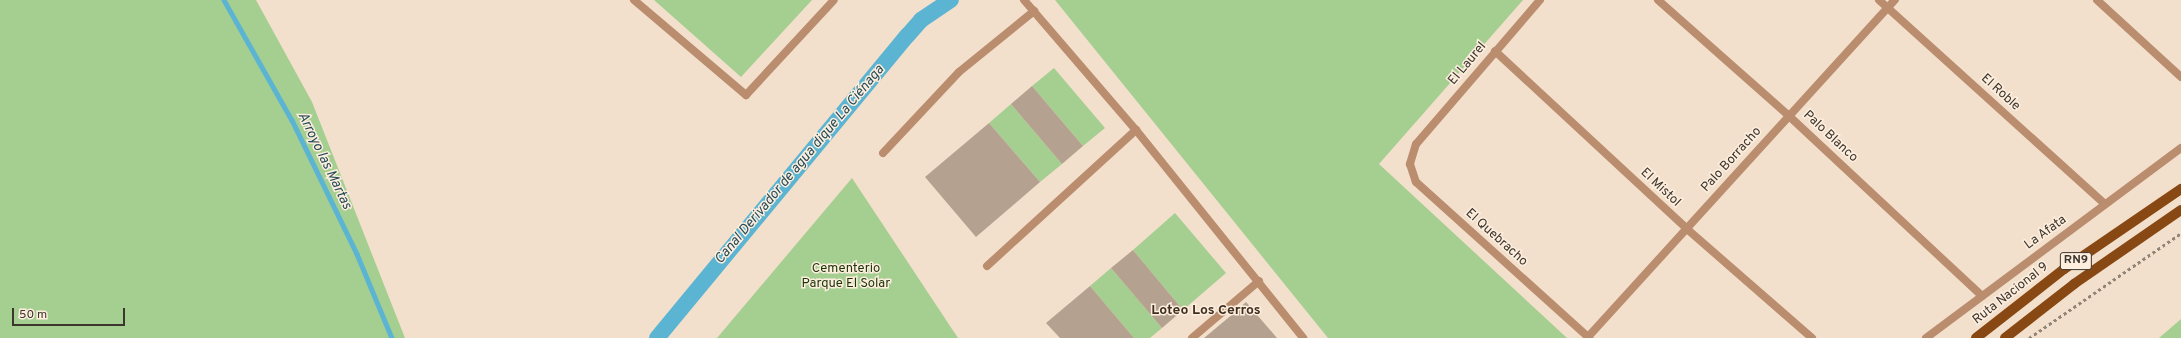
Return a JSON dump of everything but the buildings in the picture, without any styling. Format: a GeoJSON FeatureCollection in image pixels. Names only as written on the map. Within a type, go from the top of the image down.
{"type":"FeatureCollection","features":[{"type":"Feature","properties":{"kind":"main road","name":"Ruta Nacional 9"},"geometry":{"type":"LineString","coordinates":[[1976,338],[2064,269],[2181,189]]}},
{"type":"Feature","properties":{"kind":"main road","name":"RN9"},"geometry":{"type":"LineString","coordinates":[[2004,338],[2074,284],[2181,210]]}},
{"type":"Feature","properties":{"kind":"street"},"geometry":{"type":"LineString","coordinates":[[634,0],[746,95],[834,0]]}},
{"type":"Feature","properties":{"kind":"street"},"geometry":{"type":"LineString","coordinates":[[1024,0],[1136,130],[1259,281],[1303,338]]}},
{"type":"Feature","properties":{"kind":"street","name":"El Laurel"},"geometry":{"type":"LineString","coordinates":[[1416,144],[1540,0]]}},
{"type":"Feature","properties":{"kind":"street","name":"Palo Blanco"},"geometry":{"type":"LineString","coordinates":[[1658,0],[1789,116],[1982,296]]}},
{"type":"Feature","properties":{"kind":"street","name":"El Roble"},"geometry":{"type":"LineString","coordinates":[[1879,0],[2105,204]]}},
{"type":"Feature","properties":{"kind":"street","name":"Palo Borracho"},"geometry":{"type":"LineString","coordinates":[[1588,338],[1895,0]]}},
{"type":"Feature","properties":{"kind":"street"},"geometry":{"type":"LineString","coordinates":[[2097,0],[2181,77]]}},
{"type":"Feature","properties":{"kind":"street"},"geometry":{"type":"LineString","coordinates":[[883,153],[959,72],[1034,10]]}},
{"type":"Feature","properties":{"kind":"street","name":"El Mistol"},"geometry":{"type":"LineString","coordinates":[[1495,51],[1687,229],[1812,338]]}},
{"type":"Feature","properties":{"kind":"street"},"geometry":{"type":"LineString","coordinates":[[987,266],[1136,130]]}},
{"type":"Feature","properties":{"kind":"street","name":"El Quebracho"},"geometry":{"type":"LineString","coordinates":[[1416,144],[1410,164],[1416,182],[1588,338]]}},
{"type":"Feature","properties":{"kind":"street","name":"La Afata"},"geometry":{"type":"LineString","coordinates":[[1926,338],[2181,148]]}},
{"type":"Feature","properties":{"kind":"street"},"geometry":{"type":"LineString","coordinates":[[1192,338],[1259,281]]}},
{"type":"Feature","properties":{"kind":"path"},"geometry":{"type":"LineString","coordinates":[[2029,338],[2181,233]]}},
{"type":"Feature","properties":{"kind":"green space"},"geometry":{"type":"Polygon","coordinates":[[[0,0],[256,0],[312,102],[405,338],[0,338],[0,0]]]}},
{"type":"Feature","properties":{"kind":"green space"},"geometry":{"type":"Polygon","coordinates":[[[654,0],[812,0],[741,77],[654,0]]]}},
{"type":"Feature","properties":{"kind":"green space"},"geometry":{"type":"Polygon","coordinates":[[[1055,0],[1523,0],[1379,164],[1567,338],[1328,338],[1055,0]]]}},
{"type":"Feature","properties":{"kind":"green space"},"geometry":{"type":"Polygon","coordinates":[[[1054,68],[1105,128],[1083,146],[1032,86],[1054,68]]]}},
{"type":"Feature","properties":{"kind":"green space"},"geometry":{"type":"Polygon","coordinates":[[[1011,104],[1062,164],[1040,182],[989,123],[1011,104]]]}},
{"type":"Feature","properties":{"kind":"green space","name":"Cementerio Parque El Solar"},"geometry":{"type":"Polygon","coordinates":[[[852,178],[958,338],[717,338],[852,178]]]}},
{"type":"Feature","properties":{"kind":"green space"},"geometry":{"type":"Polygon","coordinates":[[[1175,213],[1226,273],[1183,310],[1133,250],[1175,213]]]}},
{"type":"Feature","properties":{"kind":"green space"},"geometry":{"type":"Polygon","coordinates":[[[1111,268],[1162,328],[1150,338],[1134,338],[1090,286],[1111,268]]]}},
{"type":"Feature","properties":{"kind":"green space"},"geometry":{"type":"Polygon","coordinates":[[[2181,319],[2181,338],[2159,338],[2181,319]]]}},
{"type":"Feature","properties":{"kind":"waterway","name":"Arroyo las Martas"},"geometry":{"type":"LineString","coordinates":[[224,0],[292,120],[357,254],[392,338]]}},
{"type":"Feature","properties":{"kind":"waterway","name":"Canal Derivador de agua dique La Ciénaga"},"geometry":{"type":"LineString","coordinates":[[657,338],[921,20],[951,0]]}},
{"type":"Feature","properties":{"kind":"district","name":"Loteo Los Cerros"},"geometry":{"type":"Point","coordinates":[1206,311]}}]}
